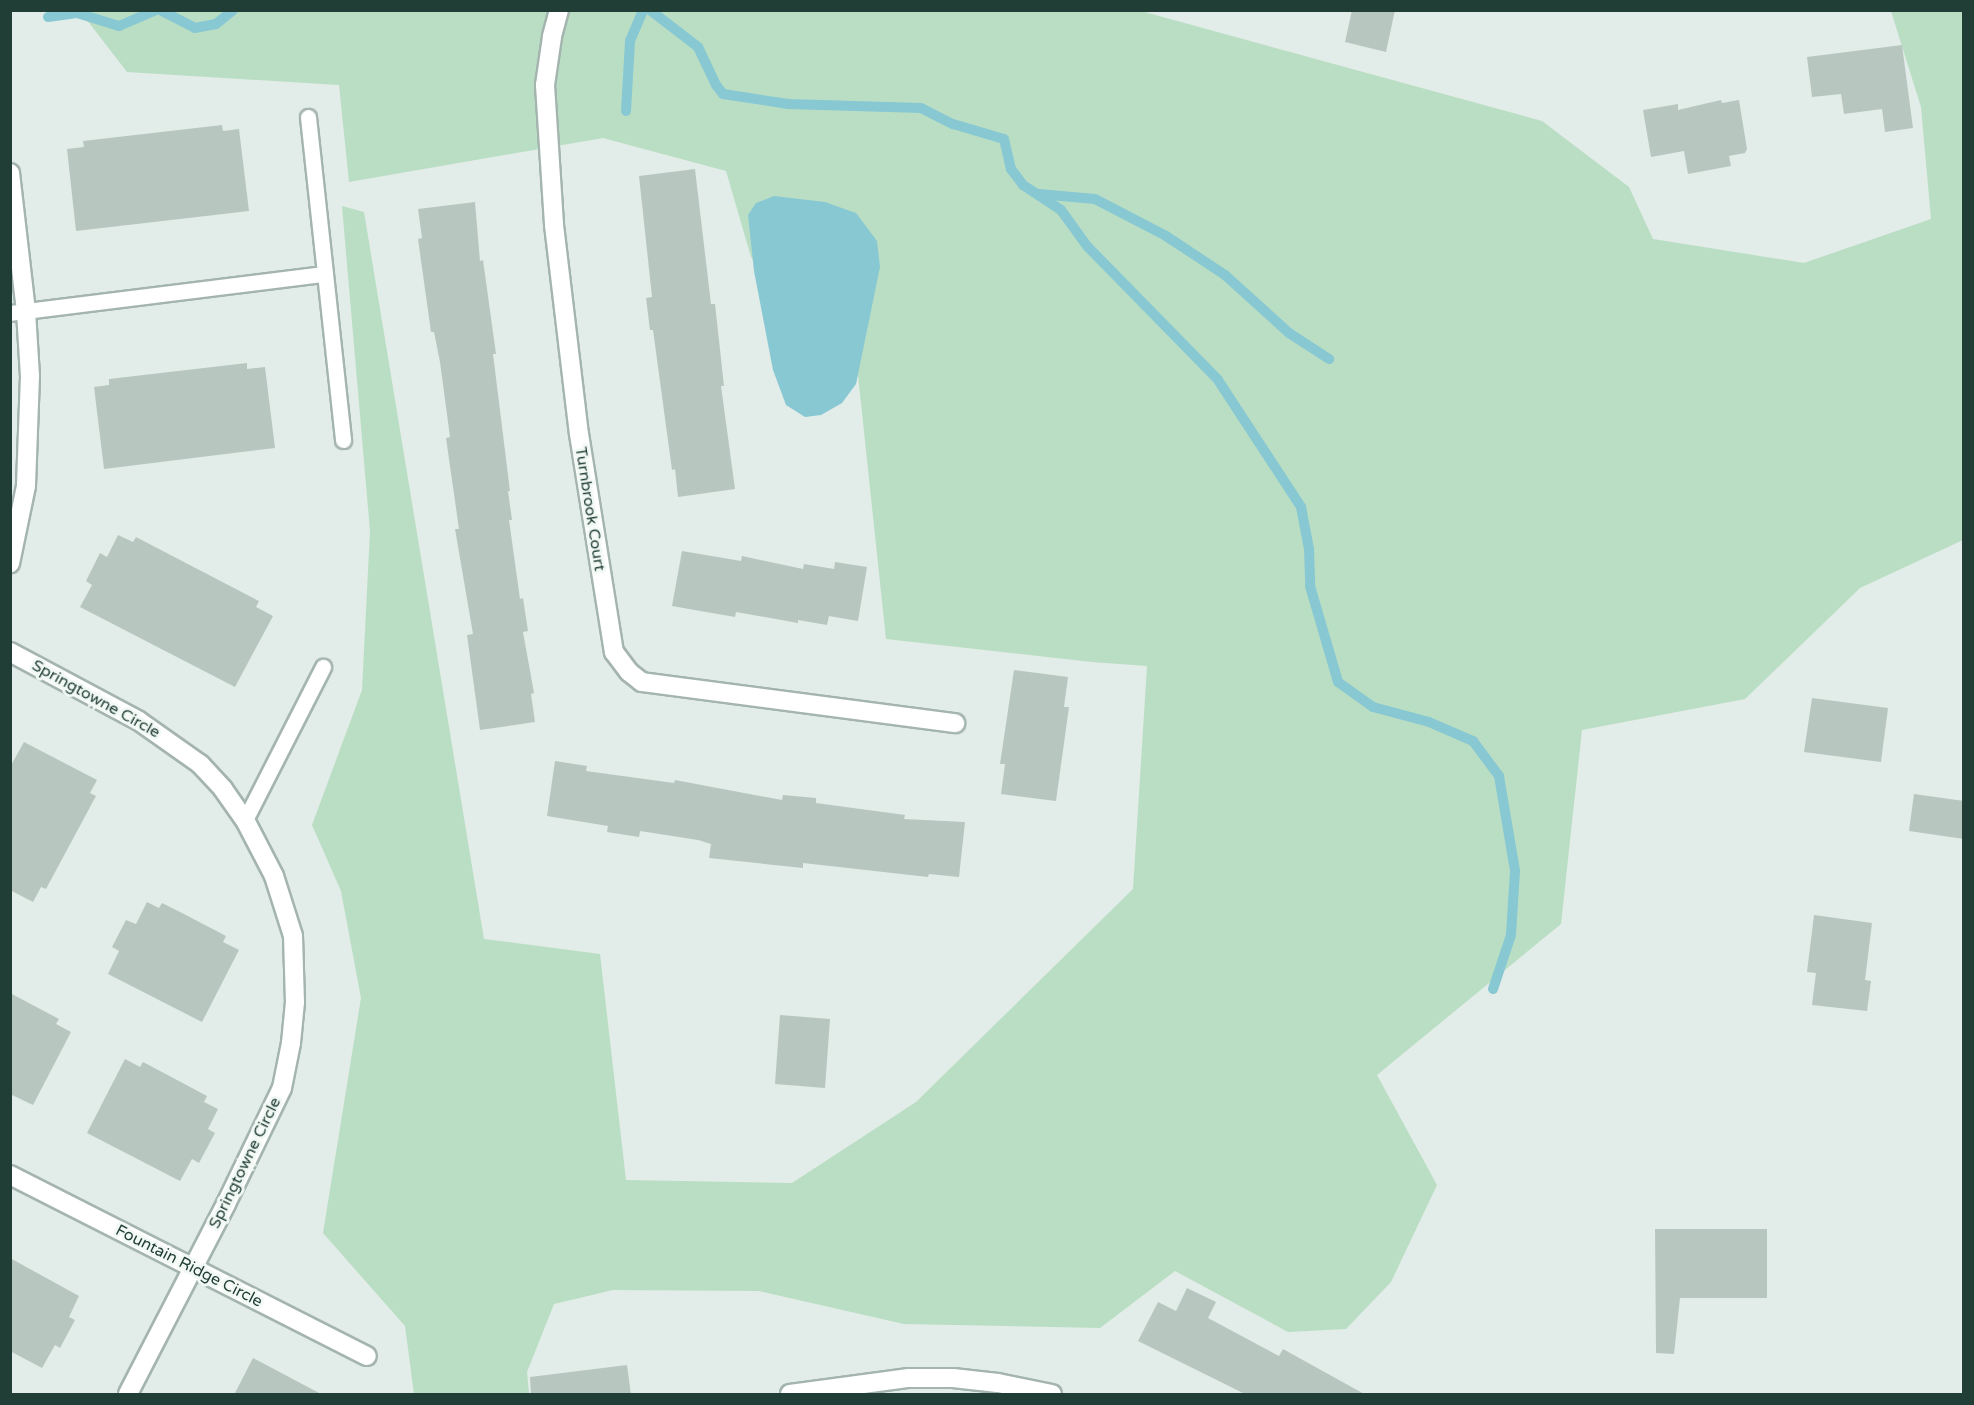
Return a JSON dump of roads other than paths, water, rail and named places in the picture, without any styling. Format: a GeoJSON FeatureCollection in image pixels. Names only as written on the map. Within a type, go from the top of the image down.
{"type":"FeatureCollection","features":[{"type":"Feature","properties":{"kind":"street","name":"Turnbrook Court"},"geometry":{"type":"LineString","coordinates":[[559,10],[552,37],[545,85],[554,225],[579,434],[614,652],[629,672],[642,682],[955,723]]}},
{"type":"Feature","properties":{"kind":"street"},"geometry":{"type":"LineString","coordinates":[[10,173],[18,312],[30,376],[26,486],[10,563]]}},
{"type":"Feature","properties":{"kind":"street","name":"Springtowne Circle"},"geometry":{"type":"LineString","coordinates":[[10,652],[169,740],[208,773],[245,820],[274,876],[293,936],[295,1002],[291,1043],[282,1088],[194,1268],[128,1395]]}},
{"type":"Feature","properties":{"kind":"street","name":"Fountain Ridge Circle"},"geometry":{"type":"LineString","coordinates":[[10,1175],[367,1356]]}},
{"type":"Feature","properties":{"kind":"street"},"geometry":{"type":"LineString","coordinates":[[790,1395],[826,1392],[909,1378],[953,1378],[998,1383],[1052,1395]]}},
{"type":"Feature","properties":{"kind":"lane"},"geometry":{"type":"LineString","coordinates":[[308,117],[343,440]]}},
{"type":"Feature","properties":{"kind":"lane"},"geometry":{"type":"LineString","coordinates":[[18,312],[325,274]]}},
{"type":"Feature","properties":{"kind":"lane"},"geometry":{"type":"LineString","coordinates":[[245,820],[323,667]]}},
{"type":"Feature","properties":{"kind":"water"},"geometry":{"type":"Polygon","coordinates":[[[774,196],[825,202],[856,213],[877,241],[880,267],[856,384],[842,403],[821,415],[805,417],[786,405],[773,370],[754,271],[748,215],[756,203],[774,196]]]}},
{"type":"Feature","properties":{"kind":"waterway"},"geometry":{"type":"LineString","coordinates":[[48,17],[77,13],[119,26],[156,10]]}},
{"type":"Feature","properties":{"kind":"waterway"},"geometry":{"type":"LineString","coordinates":[[160,10],[195,28],[216,24],[233,10]]}},
{"type":"Feature","properties":{"kind":"waterway"},"geometry":{"type":"LineString","coordinates":[[626,111],[630,41],[643,10]]}},
{"type":"Feature","properties":{"kind":"waterway"},"geometry":{"type":"LineString","coordinates":[[650,10],[698,47],[716,85],[723,94],[788,104],[921,108],[953,124],[1004,139],[1011,169],[1023,185],[1061,210],[1087,246],[1218,380],[1301,507],[1309,549],[1310,586],[1338,682],[1373,707],[1429,722],[1473,741],[1499,776],[1515,871],[1511,935],[1493,989]]}},
{"type":"Feature","properties":{"kind":"waterway"},"geometry":{"type":"LineString","coordinates":[[1039,194],[1095,199],[1166,236],[1225,275],[1289,333],[1329,359]]}}]}
